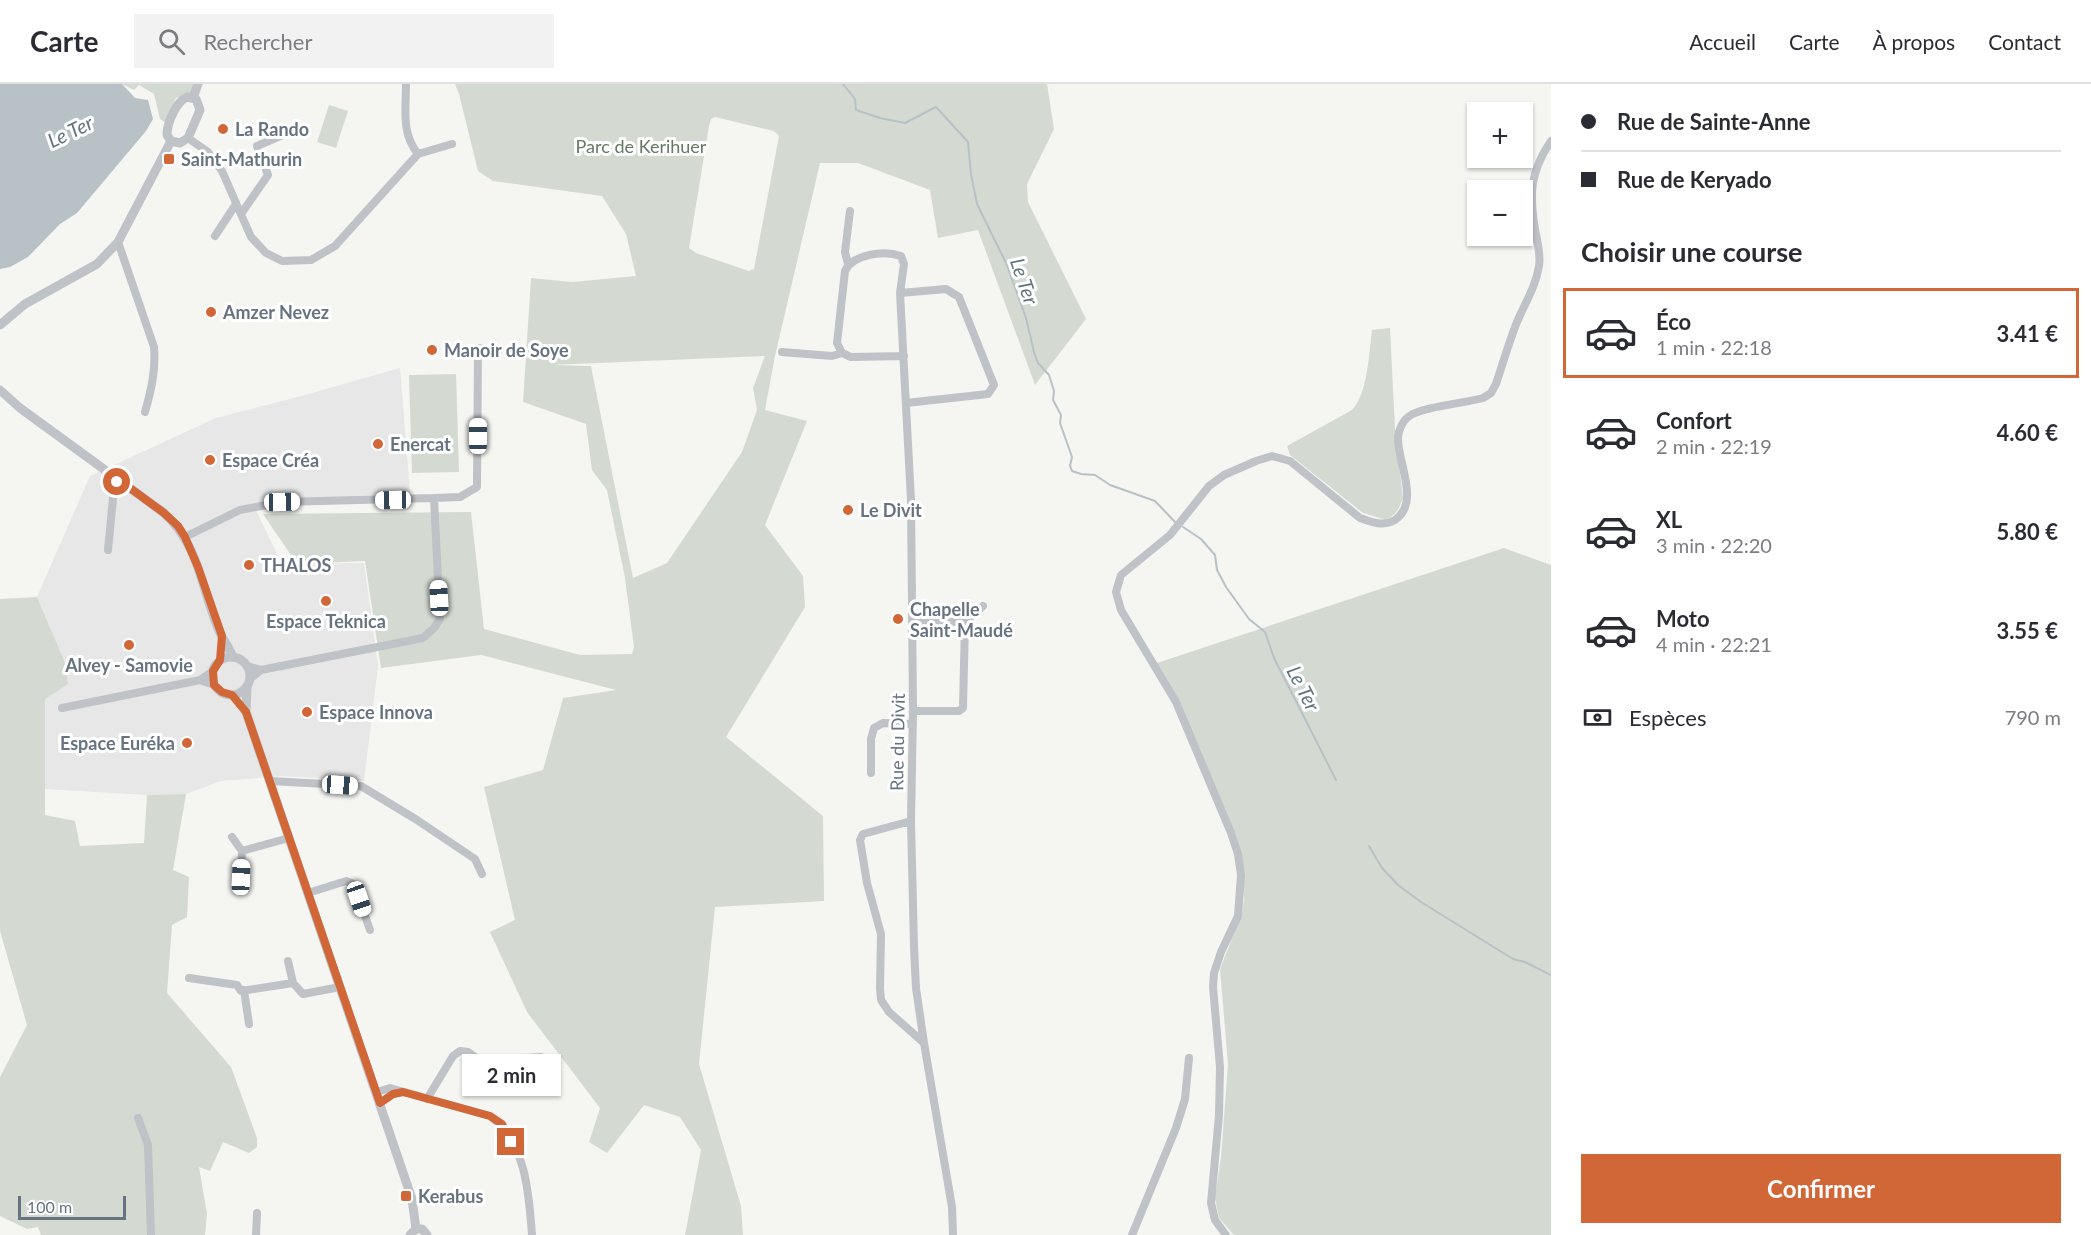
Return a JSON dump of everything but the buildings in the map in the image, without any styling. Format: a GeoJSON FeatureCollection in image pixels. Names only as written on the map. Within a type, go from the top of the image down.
{"type":"FeatureCollection","features":[{"type":"Feature","properties":{"kind":"street"},"geometry":{"type":"LineString","coordinates":[[192,98],[198,84]]}},
{"type":"Feature","properties":{"kind":"street"},"geometry":{"type":"LineString","coordinates":[[406,84],[405,127],[407,136],[418,154]]}},
{"type":"Feature","properties":{"kind":"street"},"geometry":{"type":"LineString","coordinates":[[192,98],[198,102],[200,110],[188,138],[180,143],[171,141],[166,132],[183,99],[192,98]]}},
{"type":"Feature","properties":{"kind":"street"},"geometry":{"type":"LineString","coordinates":[[241,214],[268,175],[257,146],[285,134]]}},
{"type":"Feature","properties":{"kind":"street"},"geometry":{"type":"LineString","coordinates":[[188,138],[208,152],[222,171],[251,237],[266,253],[282,261],[311,260],[335,246],[418,154],[452,144]]}},
{"type":"Feature","properties":{"kind":"street"},"geometry":{"type":"LineString","coordinates":[[0,325],[25,304],[97,264],[118,242],[171,141]]}},
{"type":"Feature","properties":{"kind":"street"},"geometry":{"type":"LineString","coordinates":[[1226,1235],[1215,1220],[1210,1193],[1219,1115],[1220,1067],[1213,987],[1214,973],[1221,952],[1238,916],[1241,875],[1231,833],[1176,702],[1121,610],[1117,598],[1119,580],[1126,570],[1170,535],[1209,486],[1241,467],[1272,456],[1281,457],[1299,467],[1360,518],[1372,523],[1388,524],[1404,512],[1407,493],[1398,438],[1402,423],[1409,416],[1423,410],[1483,398],[1491,393],[1496,384],[1517,322],[1536,280],[1539,253],[1531,191],[1534,173],[1551,141]]}},
{"type":"Feature","properties":{"kind":"street"},"geometry":{"type":"LineString","coordinates":[[215,236],[236,204]]}},
{"type":"Feature","properties":{"kind":"street"},"geometry":{"type":"LineString","coordinates":[[849,210],[845,252],[849,264],[845,271],[837,343],[842,353],[851,357],[904,356]]}},
{"type":"Feature","properties":{"kind":"street"},"geometry":{"type":"LineString","coordinates":[[118,242],[153,348],[155,362],[145,412]]}},
{"type":"Feature","properties":{"kind":"street","name":"Rue du Divit"},"geometry":{"type":"LineString","coordinates":[[849,264],[856,258],[892,253],[901,256],[904,264],[900,293],[912,500],[914,711],[911,821],[916,988],[952,1207],[952,1235]]}},
{"type":"Feature","properties":{"kind":"street"},"geometry":{"type":"LineString","coordinates":[[900,293],[946,289],[959,297],[994,386],[988,394],[906,403]]}},
{"type":"Feature","properties":{"kind":"street"},"geometry":{"type":"LineString","coordinates":[[185,537],[240,510],[282,502],[460,497],[477,487],[478,348],[500,350]]}},
{"type":"Feature","properties":{"kind":"street"},"geometry":{"type":"LineString","coordinates":[[782,352],[832,356],[842,353]]}},
{"type":"Feature","properties":{"kind":"street"},"geometry":{"type":"LineString","coordinates":[[0,390],[20,408],[164,513],[178,526],[198,567],[222,636],[233,657]]}},
{"type":"Feature","properties":{"kind":"street"},"geometry":{"type":"LineString","coordinates":[[108,550],[114,488],[119,480]]}},
{"type":"Feature","properties":{"kind":"street"},"geometry":{"type":"LineString","coordinates":[[220,660],[239,658],[248,666],[261,670],[423,638],[440,619],[434,498]]}},
{"type":"Feature","properties":{"kind":"street"},"geometry":{"type":"LineString","coordinates":[[912,622],[965,622],[982,606]]}},
{"type":"Feature","properties":{"kind":"street"},"geometry":{"type":"LineString","coordinates":[[914,711],[959,711],[963,708],[965,622]]}},
{"type":"Feature","properties":{"kind":"street"},"geometry":{"type":"LineString","coordinates":[[62,708],[200,680],[213,671],[220,660],[222,636]]}},
{"type":"Feature","properties":{"kind":"street"},"geometry":{"type":"LineString","coordinates":[[246,712],[248,666]]}},
{"type":"Feature","properties":{"kind":"street"},"geometry":{"type":"LineString","coordinates":[[232,695],[249,683],[261,670]]}},
{"type":"Feature","properties":{"kind":"street"},"geometry":{"type":"LineString","coordinates":[[213,671],[214,685]]}},
{"type":"Feature","properties":{"kind":"street"},"geometry":{"type":"LineString","coordinates":[[200,680],[232,695],[246,712],[412,1199],[413,1232],[422,1230],[427,1235]]}},
{"type":"Feature","properties":{"kind":"street"},"geometry":{"type":"LineString","coordinates":[[871,773],[871,739],[874,728],[883,723],[913,724]]}},
{"type":"Feature","properties":{"kind":"street"},"geometry":{"type":"LineString","coordinates":[[270,781],[361,786],[475,859],[482,874]]}},
{"type":"Feature","properties":{"kind":"street"},"geometry":{"type":"LineString","coordinates":[[911,821],[863,834],[860,840],[867,883],[881,934],[881,1000],[889,1012],[924,1043]]}},
{"type":"Feature","properties":{"kind":"street"},"geometry":{"type":"LineString","coordinates":[[232,837],[242,851],[241,877]]}},
{"type":"Feature","properties":{"kind":"street"},"geometry":{"type":"LineString","coordinates":[[242,851],[289,838]]}},
{"type":"Feature","properties":{"kind":"street"},"geometry":{"type":"LineString","coordinates":[[308,893],[346,881],[354,884],[370,930]]}},
{"type":"Feature","properties":{"kind":"street"},"geometry":{"type":"LineString","coordinates":[[288,962],[293,983],[303,994],[340,987]]}},
{"type":"Feature","properties":{"kind":"street"},"geometry":{"type":"LineString","coordinates":[[189,978],[237,985],[241,991],[293,983]]}},
{"type":"Feature","properties":{"kind":"street"},"geometry":{"type":"LineString","coordinates":[[244,990],[249,1024]]}},
{"type":"Feature","properties":{"kind":"street"},"geometry":{"type":"LineString","coordinates":[[428,1099],[453,1056],[460,1051],[468,1052],[481,1061],[541,1057],[546,1064]]}},
{"type":"Feature","properties":{"kind":"street"},"geometry":{"type":"LineString","coordinates":[[1132,1235],[1176,1128],[1185,1099],[1189,1058]]}},
{"type":"Feature","properties":{"kind":"street"},"geometry":{"type":"LineString","coordinates":[[377,1092],[390,1088],[490,1116],[502,1124],[521,1160],[528,1188],[532,1235]]}},
{"type":"Feature","properties":{"kind":"street"},"geometry":{"type":"LineString","coordinates":[[380,1103],[393,1094],[403,1092]]}},
{"type":"Feature","properties":{"kind":"street"},"geometry":{"type":"LineString","coordinates":[[138,1118],[148,1145],[151,1235]]}},
{"type":"Feature","properties":{"kind":"street"},"geometry":{"type":"LineString","coordinates":[[256,1235],[257,1214]]}},
{"type":"Feature","properties":{"kind":"shaded area"},"geometry":{"type":"Polygon","coordinates":[[[400,368],[410,492],[254,506],[282,564],[364,563],[378,666],[364,781],[283,776],[221,781],[186,794],[147,795],[45,789],[45,699],[64,660],[37,597],[90,476],[216,418],[400,368]]]}},
{"type":"Feature","properties":{"kind":"green space"},"geometry":{"type":"Polygon","coordinates":[[[122,84],[194,84],[190,95],[176,98],[166,123],[160,119],[154,94],[139,85],[134,90],[122,84]]]}},
{"type":"Feature","properties":{"kind":"green space","name":"Parc de Kerihuer"},"geometry":{"type":"Polygon","coordinates":[[[455,84],[1047,84],[1054,129],[1027,184],[1028,202],[1086,319],[1035,385],[978,230],[938,238],[930,190],[858,163],[820,163],[775,356],[765,410],[807,421],[765,525],[803,576],[805,607],[726,737],[823,816],[824,901],[715,907],[699,1064],[741,1206],[743,1235],[685,1235],[701,1150],[680,1117],[644,1105],[607,1153],[589,1142],[600,1108],[527,1012],[490,932],[515,920],[484,787],[543,770],[563,698],[616,690],[481,655],[381,668],[365,561],[297,564],[263,514],[471,512],[484,629],[580,655],[632,654],[634,647],[625,578],[607,490],[592,470],[586,424],[523,402],[531,278],[572,282],[636,276],[626,234],[602,196],[493,181],[478,171],[455,84]],[[715,117],[711,119],[709,126],[689,248],[696,253],[749,271],[754,269],[779,136],[774,131],[715,117]],[[765,356],[551,365],[591,366],[633,578],[667,563],[742,452],[757,410],[753,388],[765,356]]]}},
{"type":"Feature","properties":{"kind":"green space"},"geometry":{"type":"Polygon","coordinates":[[[329,105],[348,111],[336,148],[317,142],[329,105]]]}},
{"type":"Feature","properties":{"kind":"green space"},"geometry":{"type":"Polygon","coordinates":[[[1390,328],[1395,429],[1403,498],[1397,511],[1386,520],[1363,513],[1290,455],[1287,446],[1352,410],[1365,383],[1372,330],[1390,328]]]}},
{"type":"Feature","properties":{"kind":"green space"},"geometry":{"type":"Polygon","coordinates":[[[456,374],[459,472],[412,473],[409,375],[456,374]]]}},
{"type":"Feature","properties":{"kind":"green space"},"geometry":{"type":"Polygon","coordinates":[[[1504,548],[1551,565],[1551,1235],[1234,1235],[1219,1218],[1215,1198],[1221,1157],[1228,1064],[1220,969],[1242,913],[1244,900],[1242,855],[1235,833],[1178,700],[1157,663],[1504,548]]]}},
{"type":"Feature","properties":{"kind":"green space"},"geometry":{"type":"Polygon","coordinates":[[[37,597],[64,660],[68,684],[45,699],[45,815],[75,821],[80,846],[144,843],[147,795],[186,794],[173,870],[189,877],[187,917],[172,925],[167,993],[231,1067],[257,1138],[257,1147],[249,1153],[223,1142],[210,1171],[199,1167],[207,1214],[205,1235],[41,1235],[38,1227],[27,1229],[0,1216],[0,1077],[27,1025],[0,931],[0,599],[37,597]]]}},
{"type":"Feature","properties":{"kind":"water"},"geometry":{"type":"Polygon","coordinates":[[[0,84],[122,84],[135,98],[148,100],[153,119],[146,131],[77,213],[60,224],[28,257],[10,267],[0,269],[0,84]]]}},
{"type":"Feature","properties":{"kind":"waterway","name":"Le Ter"},"geometry":{"type":"LineString","coordinates":[[843,84],[855,99],[856,110],[880,118],[905,123],[936,107],[968,142],[977,204],[1007,265],[1026,318],[1038,363],[1049,375],[1054,391],[1053,400],[1061,415],[1060,423],[1072,457],[1070,466],[1072,471],[1095,475],[1110,485],[1155,501],[1175,522]]}},
{"type":"Feature","properties":{"kind":"waterway","name":"Le Ter"},"geometry":{"type":"LineString","coordinates":[[1183,527],[1201,539],[1215,555],[1217,570],[1226,587],[1249,619],[1265,632],[1274,658],[1336,780]]}},
{"type":"Feature","properties":{"kind":"waterway","name":"Le Ter"},"geometry":{"type":"LineString","coordinates":[[1369,846],[1382,868],[1398,885],[1421,902],[1513,959],[1525,962],[1551,975]]}},
{"type":"Feature","properties":{"kind":"place","name":"La Rando"},"geometry":{"type":"Point","coordinates":[223,129]}},
{"type":"Feature","properties":{"kind":"place","name":"Saint-Mathurin"},"geometry":{"type":"Point","coordinates":[169,159]}},
{"type":"Feature","properties":{"kind":"place","name":"Amzer Nevez"},"geometry":{"type":"Point","coordinates":[211,312]}},
{"type":"Feature","properties":{"kind":"place","name":"Manoir de Soye"},"geometry":{"type":"Point","coordinates":[432,350]}},
{"type":"Feature","properties":{"kind":"place","name":"Enercat"},"geometry":{"type":"Point","coordinates":[378,444]}},
{"type":"Feature","properties":{"kind":"place","name":"Espace Créa"},"geometry":{"type":"Point","coordinates":[210,460]}},
{"type":"Feature","properties":{"kind":"place","name":"Le Divit"},"geometry":{"type":"Point","coordinates":[848,510]}},
{"type":"Feature","properties":{"kind":"place","name":"THALOS"},"geometry":{"type":"Point","coordinates":[249,565]}},
{"type":"Feature","properties":{"kind":"place","name":"Espace Teknica"},"geometry":{"type":"Point","coordinates":[326,601]}},
{"type":"Feature","properties":{"kind":"place","name":"Chapelle Saint-Maudé"},"geometry":{"type":"Point","coordinates":[898,619]}},
{"type":"Feature","properties":{"kind":"place","name":"Alvey - Samovie"},"geometry":{"type":"Point","coordinates":[129,645]}},
{"type":"Feature","properties":{"kind":"place","name":"Espace Innova"},"geometry":{"type":"Point","coordinates":[307,712]}},
{"type":"Feature","properties":{"kind":"place","name":"Espace Euréka"},"geometry":{"type":"Point","coordinates":[187,743]}},
{"type":"Feature","properties":{"kind":"place","name":"Kerabus"},"geometry":{"type":"Point","coordinates":[406,1196]}},
{"type":"Feature","properties":{"kind":"route"},"geometry":{"type":"LineString","coordinates":[[117,482],[119,480],[178,526],[198,567],[222,636],[220,660],[213,671],[214,685],[222,692],[232,695],[246,712],[380,1103],[393,1094],[403,1092],[457,1106],[490,1116],[502,1124],[511,1142]]}}]}
